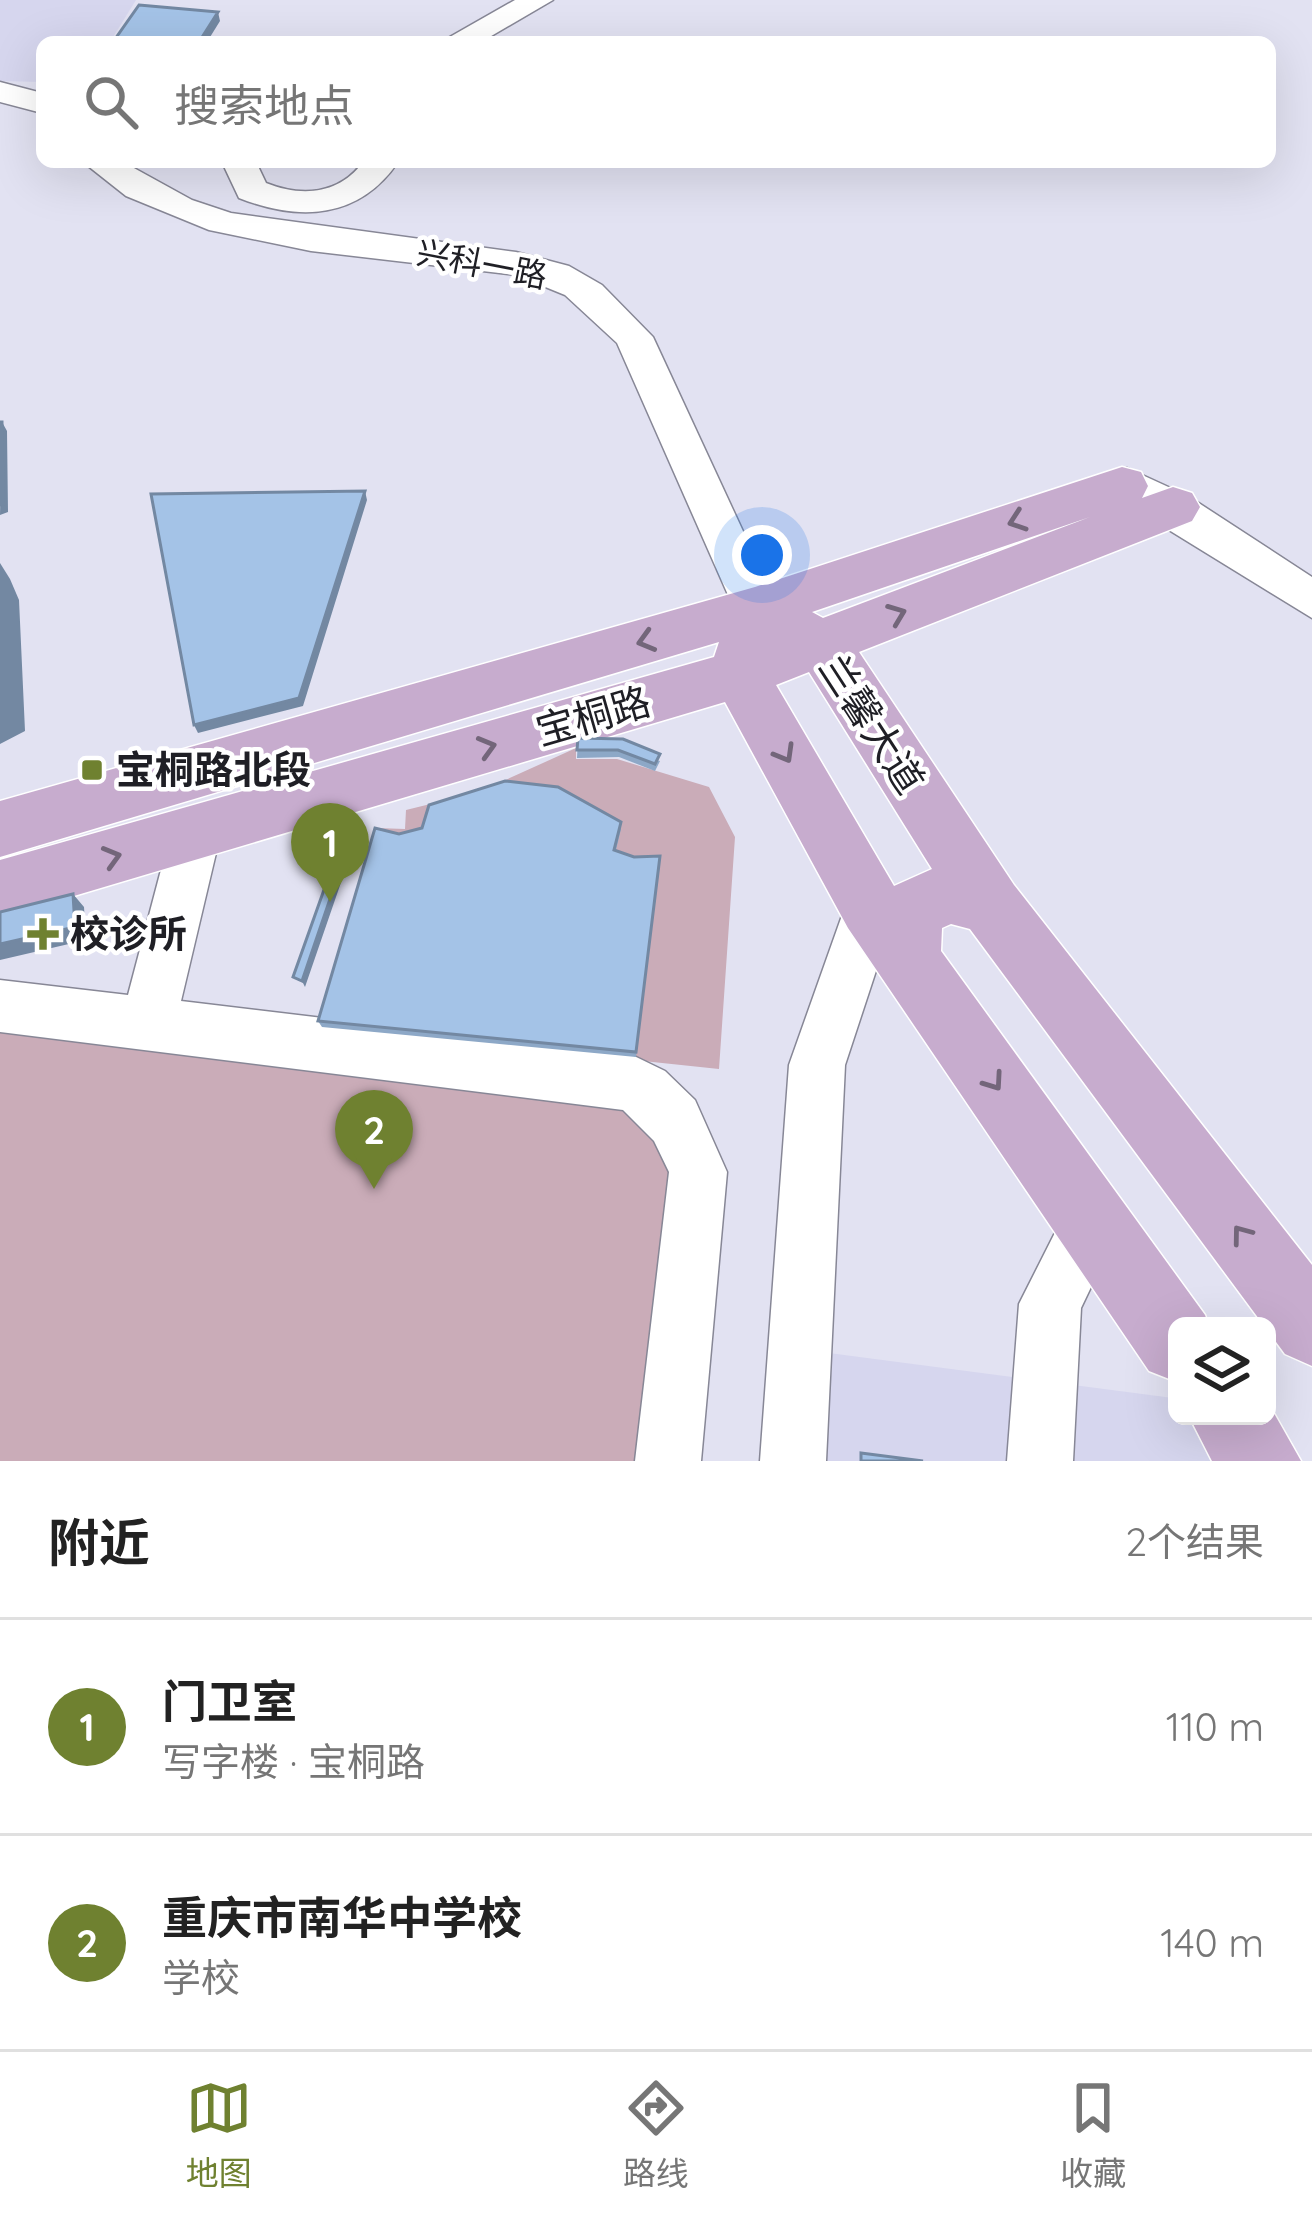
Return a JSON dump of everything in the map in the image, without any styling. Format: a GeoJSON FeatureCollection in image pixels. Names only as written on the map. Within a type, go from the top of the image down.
{"type":"FeatureCollection","features":[{"type":"Feature","properties":{"kind":"main road","name":"宝桐路"},"geometry":{"type":"LineString","coordinates":[[0,829],[1150,495]]}},
{"type":"Feature","properties":{"kind":"main road","name":"宝桐路"},"geometry":{"type":"LineString","coordinates":[[0,890],[739,674],[822,644],[1150,495]]}},
{"type":"Feature","properties":{"kind":"main road","name":"兰馨大道"},"geometry":{"type":"LineString","coordinates":[[756,609],[822,644],[991,905],[1312,1327]]}},
{"type":"Feature","properties":{"kind":"main road"},"geometry":{"type":"LineString","coordinates":[[756,609],[739,674],[889,933],[1168,1330]]}},
{"type":"Feature","properties":{"kind":"main road"},"geometry":{"type":"LineString","coordinates":[[889,933],[910,912],[946,893],[991,905]]}},
{"type":"Feature","properties":{"kind":"main road"},"geometry":{"type":"LineString","coordinates":[[1234,1425],[1260,1461]]}},
{"type":"Feature","properties":{"kind":"street"},"geometry":{"type":"LineString","coordinates":[[469,36],[538,0]]}},
{"type":"Feature","properties":{"kind":"street"},"geometry":{"type":"LineString","coordinates":[[0,92],[36,102]]}},
{"type":"Feature","properties":{"kind":"street","name":"兴科一路"},"geometry":{"type":"LineString","coordinates":[[110,168],[141,193],[197,218],[263,232],[506,261],[558,275],[601,302],[634,338],[756,609]]}},
{"type":"Feature","properties":{"kind":"street"},"geometry":{"type":"LineString","coordinates":[[242,168],[251,190],[297,203],[350,195],[375,168]]}},
{"type":"Feature","properties":{"kind":"street"},"geometry":{"type":"LineString","coordinates":[[1150,495],[1312,600]]}},
{"type":"Feature","properties":{"kind":"street"},"geometry":{"type":"LineString","coordinates":[[147,1024],[196,832]]}},
{"type":"Feature","properties":{"kind":"street"},"geometry":{"type":"LineString","coordinates":[[793,1461],[817,1065],[889,933]]}},
{"type":"Feature","properties":{"kind":"street"},"geometry":{"type":"LineString","coordinates":[[0,1006],[632,1083],[662,1100],[689,1143],[698,1172],[668,1461]]}},
{"type":"Feature","properties":{"kind":"street"},"geometry":{"type":"LineString","coordinates":[[1040,1461],[1050,1304],[1092,1222]]}},
{"type":"Feature","properties":{"kind":"shaded area"},"geometry":{"type":"Polygon","coordinates":[[[0,0],[136,0],[114,36],[36,36],[36,82],[0,81],[0,0]]]}},
{"type":"Feature","properties":{"kind":"shaded area"},"geometry":{"type":"Polygon","coordinates":[[[576,748],[576,759],[617,759],[709,787],[735,837],[719,1069],[322,1027],[377,828],[405,829],[406,810],[479,792],[576,748]]]}},
{"type":"Feature","properties":{"kind":"shaded area"},"geometry":{"type":"Polygon","coordinates":[[[0,1030],[638,1112],[683,1192],[651,1461],[0,1461],[0,1030]]]}},
{"type":"Feature","properties":{"kind":"shaded area"},"geometry":{"type":"Polygon","coordinates":[[[829,1353],[1168,1397],[1168,1425],[1194,1425],[1223,1461],[824,1461],[829,1353]]]}},
{"type":"Feature","properties":{"kind":"building"},"geometry":{"type":"Polygon","coordinates":[[[139,5],[218,12],[203,36],[117,36],[139,5]]]}},
{"type":"Feature","properties":{"kind":"building"},"geometry":{"type":"Polygon","coordinates":[[[0,422],[3,504],[0,505],[0,422]]]}},
{"type":"Feature","properties":{"kind":"building"},"geometry":{"type":"Polygon","coordinates":[[[365,491],[299,698],[194,725],[151,494],[365,491]]]}},
{"type":"Feature","properties":{"kind":"building"},"geometry":{"type":"Polygon","coordinates":[[[578,738],[623,739],[660,754],[655,764],[618,750],[577,750],[578,738]]]}},
{"type":"Feature","properties":{"kind":"building"},"geometry":{"type":"Polygon","coordinates":[[[505,781],[558,787],[621,822],[614,850],[634,857],[660,856],[636,1052],[318,1021],[375,828],[399,834],[422,828],[429,805],[505,781]]]}},
{"type":"Feature","properties":{"kind":"building"},"geometry":{"type":"Polygon","coordinates":[[[336,856],[344,858],[302,981],[293,977],[336,856]]]}},
{"type":"Feature","properties":{"kind":"building"},"geometry":{"type":"Polygon","coordinates":[[[73,894],[75,927],[0,944],[0,912],[73,894]]]}},
{"type":"Feature","properties":{"kind":"building"},"geometry":{"type":"Polygon","coordinates":[[[861,1453],[923,1461],[861,1461],[861,1453]]]}},
{"type":"Feature","properties":{"kind":"place","name":"宝桐路北段"},"geometry":{"type":"Point","coordinates":[92,770]}},
{"type":"Feature","properties":{"kind":"place","name":"门卫室"},"geometry":{"type":"Point","coordinates":[330,902]}},
{"type":"Feature","properties":{"kind":"place","name":"校诊所"},"geometry":{"type":"Point","coordinates":[43,934]}},
{"type":"Feature","properties":{"kind":"place","name":"重庆市南华中学校"},"geometry":{"type":"Point","coordinates":[374,1189]}}]}
